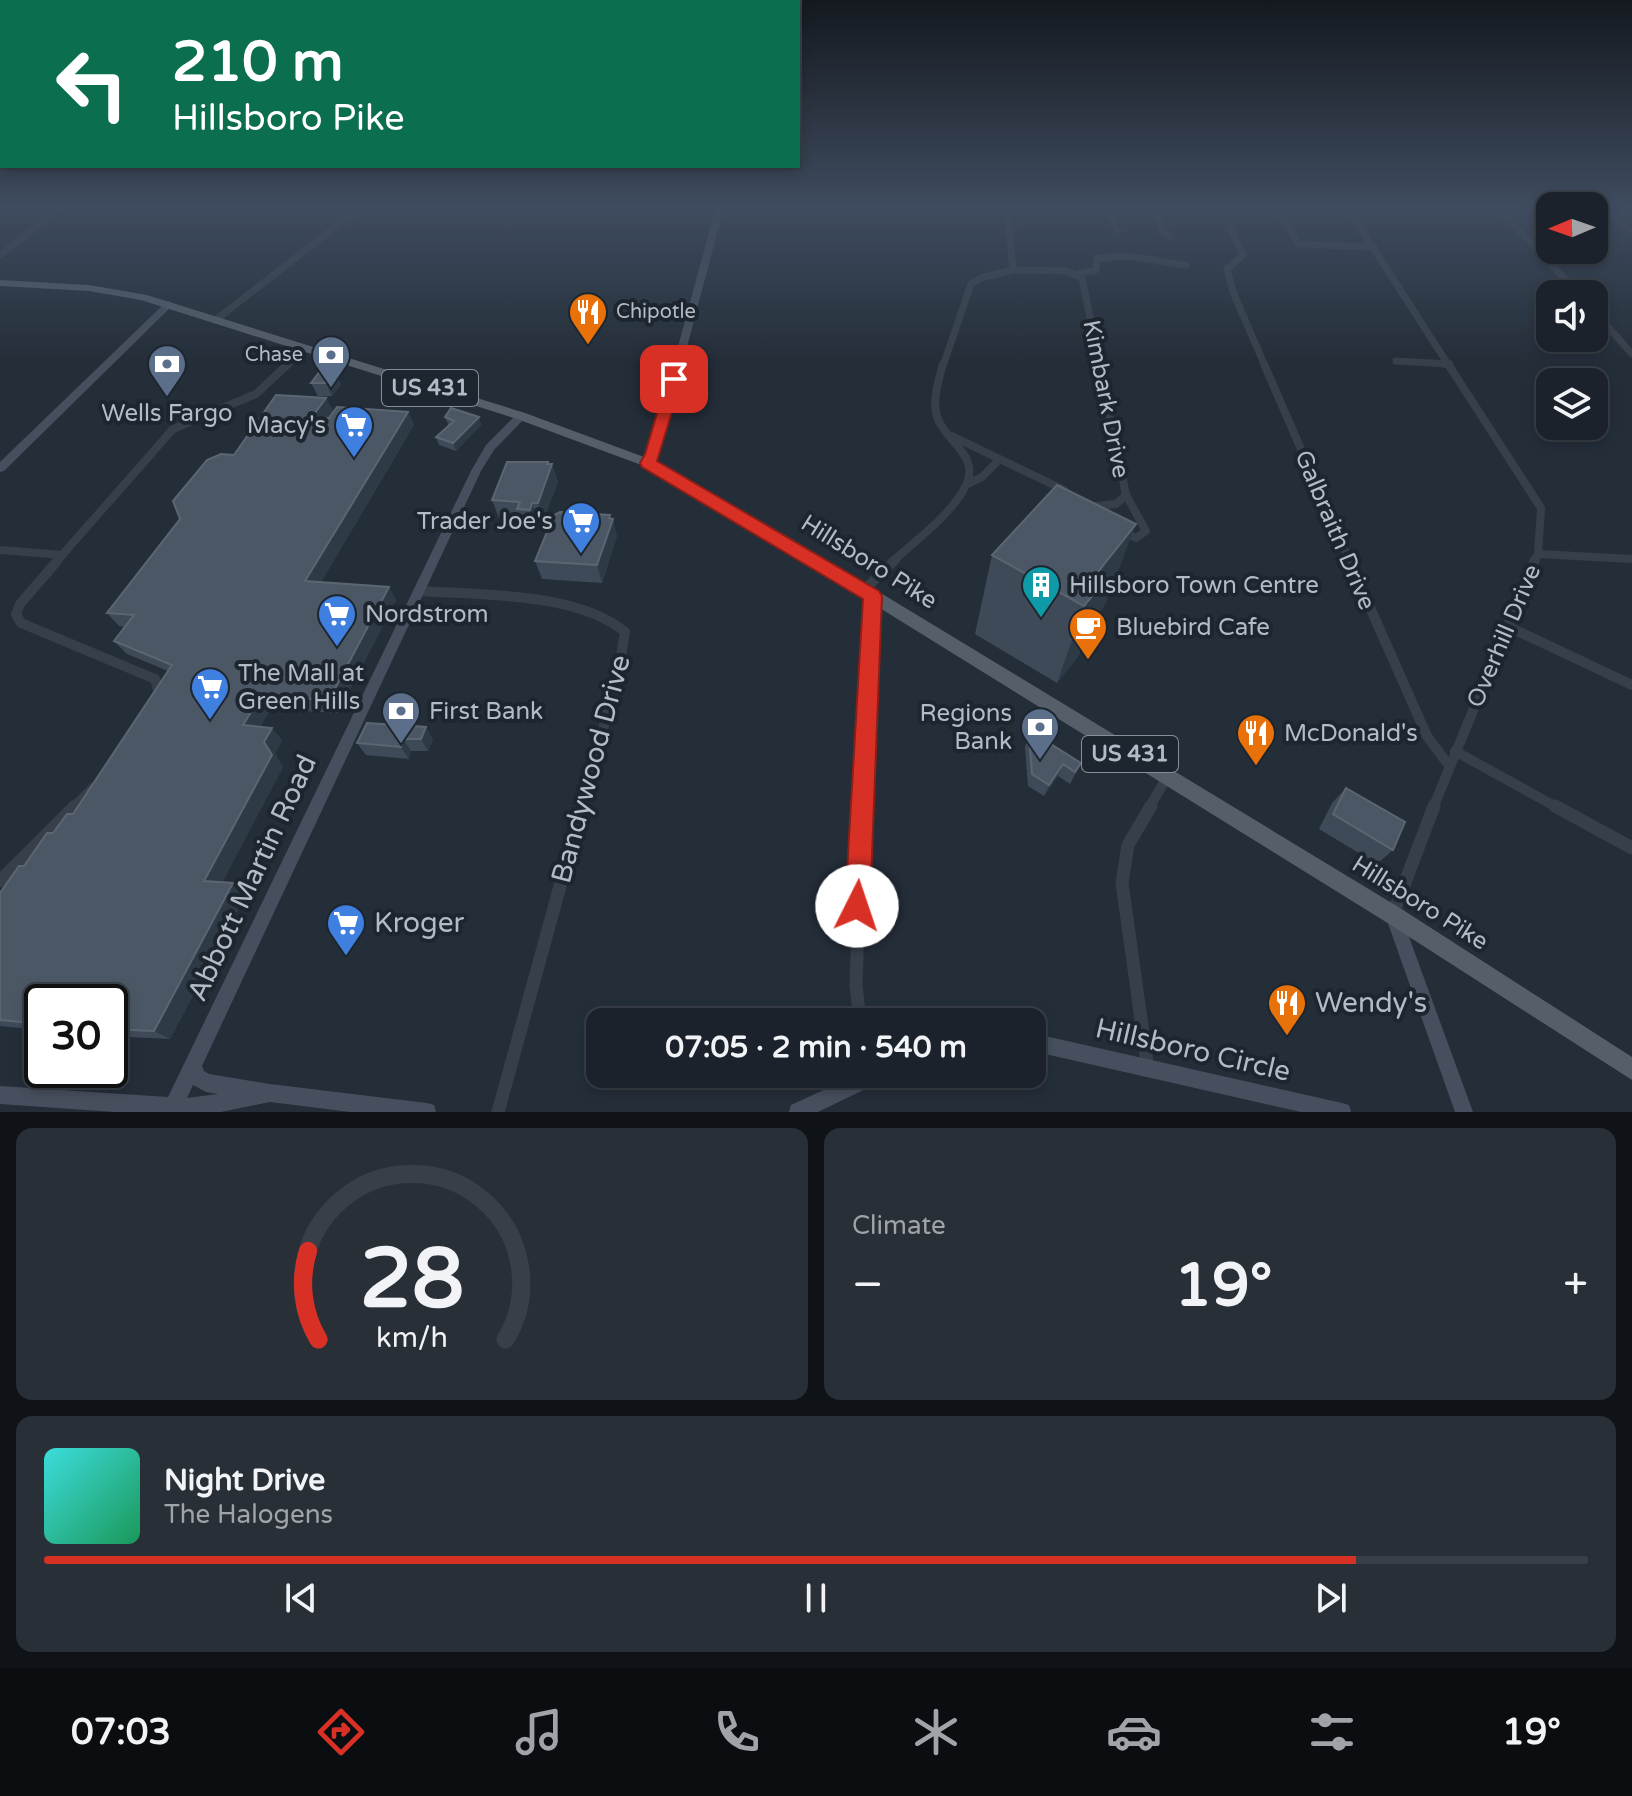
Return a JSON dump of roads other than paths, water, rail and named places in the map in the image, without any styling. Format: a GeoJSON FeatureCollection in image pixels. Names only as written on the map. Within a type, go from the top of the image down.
{"type":"FeatureCollection","features":[{"type":"Feature","properties":{"kind":"main road","name":"Hillsboro Pike"},"geometry":{"type":"LineString","coordinates":[[0,283],[101,289],[169,304],[521,416],[648,463],[868,593],[1393,915],[1632,1069]]}},
{"type":"Feature","properties":{"kind":"street"},"geometry":{"type":"LineString","coordinates":[[217,319],[294,259]]}},
{"type":"Feature","properties":{"kind":"street"},"geometry":{"type":"LineString","coordinates":[[648,463],[706,259]]}},
{"type":"Feature","properties":{"kind":"street"},"geometry":{"type":"LineString","coordinates":[[1012,259],[1013,270]]}},
{"type":"Feature","properties":{"kind":"street"},"geometry":{"type":"LineString","coordinates":[[859,1008],[857,906],[868,593],[956,501],[968,484],[970,471],[967,458],[937,418],[936,401],[970,286],[977,278],[1006,275],[1013,270],[1078,274],[1096,270],[1097,259]]}},
{"type":"Feature","properties":{"kind":"street"},"geometry":{"type":"LineString","coordinates":[[1148,259],[1186,265]]}},
{"type":"Feature","properties":{"kind":"street","name":"Galbraith Drive"},"geometry":{"type":"LineString","coordinates":[[1239,259],[1227,269],[1231,288],[1402,684],[1427,736],[1450,767]]}},
{"type":"Feature","properties":{"kind":"street","name":"Overhill Drive"},"geometry":{"type":"LineString","coordinates":[[1382,259],[1541,508],[1538,554],[1455,751],[1393,915]]}},
{"type":"Feature","properties":{"kind":"street"},"geometry":{"type":"LineString","coordinates":[[1546,259],[1566,280]]}},
{"type":"Feature","properties":{"kind":"street","name":"Kimbark Drive"},"geometry":{"type":"LineString","coordinates":[[1078,274],[1083,284],[1126,495],[1143,523],[1145,533],[1140,538],[1131,537],[1096,506],[1083,499]]}},
{"type":"Feature","properties":{"kind":"street"},"geometry":{"type":"LineString","coordinates":[[0,468],[169,304]]}},
{"type":"Feature","properties":{"kind":"street"},"geometry":{"type":"LineString","coordinates":[[1608,327],[1632,354]]}},
{"type":"Feature","properties":{"kind":"street"},"geometry":{"type":"LineString","coordinates":[[157,702],[160,691],[155,679],[21,623],[16,614],[20,604],[173,429],[256,394],[304,348]]}},
{"type":"Feature","properties":{"kind":"street"},"geometry":{"type":"LineString","coordinates":[[1396,361],[1449,364]]}},
{"type":"Feature","properties":{"kind":"street","name":"Abbott Martin Road"},"geometry":{"type":"LineString","coordinates":[[173,1108],[476,471],[490,448],[521,416]]}},
{"type":"Feature","properties":{"kind":"street"},"geometry":{"type":"LineString","coordinates":[[952,436],[1069,492]]}},
{"type":"Feature","properties":{"kind":"street"},"geometry":{"type":"LineString","coordinates":[[968,484],[982,477],[999,460]]}},
{"type":"Feature","properties":{"kind":"street","name":"Kimbark Drive"},"geometry":{"type":"LineString","coordinates":[[1096,506],[1120,503],[1126,495]]}},
{"type":"Feature","properties":{"kind":"street"},"geometry":{"type":"LineString","coordinates":[[0,550],[63,555]]}},
{"type":"Feature","properties":{"kind":"street"},"geometry":{"type":"LineString","coordinates":[[1538,554],[1632,559]]}},
{"type":"Feature","properties":{"kind":"street","name":"Bandywood Drive"},"geometry":{"type":"LineString","coordinates":[[419,591],[529,599],[612,618],[625,632],[618,674],[498,1112]]}},
{"type":"Feature","properties":{"kind":"street"},"geometry":{"type":"LineString","coordinates":[[1509,627],[1632,685]]}},
{"type":"Feature","properties":{"kind":"street"},"geometry":{"type":"LineString","coordinates":[[1455,751],[1632,848]]}},
{"type":"Feature","properties":{"kind":"street"},"geometry":{"type":"LineString","coordinates":[[0,881],[107,773]]}},
{"type":"Feature","properties":{"kind":"street"},"geometry":{"type":"LineString","coordinates":[[1148,1069],[1122,883],[1128,845],[1167,777]]}},
{"type":"Feature","properties":{"kind":"street"},"geometry":{"type":"LineString","coordinates":[[1393,915],[1464,1112]]}},
{"type":"Feature","properties":{"kind":"street","name":"Hillsboro Circle"},"geometry":{"type":"LineString","coordinates":[[1046,1045],[1342,1112]]}},
{"type":"Feature","properties":{"kind":"street"},"geometry":{"type":"LineString","coordinates":[[193,1066],[197,1077],[206,1083],[427,1112]]}},
{"type":"Feature","properties":{"kind":"street"},"geometry":{"type":"LineString","coordinates":[[798,1112],[847,1088]]}},
{"type":"Feature","properties":{"kind":"street"},"geometry":{"type":"LineString","coordinates":[[0,1095],[173,1108],[211,1107],[270,1093]]}},
{"type":"Feature","properties":{"kind":"place","name":"Chipotle"},"geometry":{"type":"Point","coordinates":[588,346]}},
{"type":"Feature","properties":{"kind":"place","name":"Chase"},"geometry":{"type":"Point","coordinates":[331,389]}},
{"type":"Feature","properties":{"kind":"place","name":"Wells Fargo"},"geometry":{"type":"Point","coordinates":[167,398]}},
{"type":"Feature","properties":{"kind":"place","name":"Macy's"},"geometry":{"type":"Point","coordinates":[354,459]}},
{"type":"Feature","properties":{"kind":"place","name":"Trader Joe's"},"geometry":{"type":"Point","coordinates":[581,555]}},
{"type":"Feature","properties":{"kind":"place","name":"Hillsboro Town Centre"},"geometry":{"type":"Point","coordinates":[1041,619]}},
{"type":"Feature","properties":{"kind":"place","name":"Nordstrom"},"geometry":{"type":"Point","coordinates":[337,648]}},
{"type":"Feature","properties":{"kind":"place","name":"Bluebird Cafe"},"geometry":{"type":"Point","coordinates":[1088,661]}},
{"type":"Feature","properties":{"kind":"place","name":"The Mall at Green Hills"},"geometry":{"type":"Point","coordinates":[210,721]}},
{"type":"Feature","properties":{"kind":"place","name":"First Bank"},"geometry":{"type":"Point","coordinates":[401,745]}},
{"type":"Feature","properties":{"kind":"place","name":"Regions Bank"},"geometry":{"type":"Point","coordinates":[1040,761]}},
{"type":"Feature","properties":{"kind":"place","name":"McDonald's"},"geometry":{"type":"Point","coordinates":[1256,767]}},
{"type":"Feature","properties":{"kind":"place","name":"Kroger"},"geometry":{"type":"Point","coordinates":[346,957]}},
{"type":"Feature","properties":{"kind":"place","name":"Wendy's"},"geometry":{"type":"Point","coordinates":[1287,1037]}}]}
